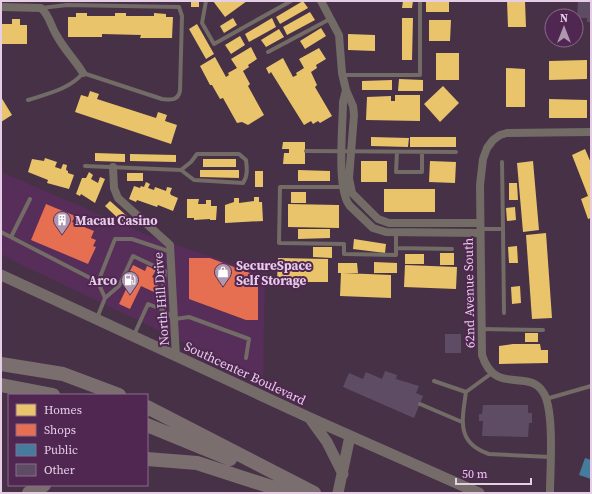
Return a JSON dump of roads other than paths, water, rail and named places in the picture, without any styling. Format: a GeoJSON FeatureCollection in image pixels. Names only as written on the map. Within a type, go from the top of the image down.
{"type":"FeatureCollection","features":[{"type":"Feature","properties":{"kind":"highway"},"geometry":{"type":"LineString","coordinates":[[1,364],[64,374],[116,394]]}},
{"type":"Feature","properties":{"kind":"highway"},"geometry":{"type":"LineString","coordinates":[[1,385],[48,394]]}},
{"type":"Feature","properties":{"kind":"highway"},"geometry":{"type":"LineString","coordinates":[[148,408],[314,493]]}},
{"type":"Feature","properties":{"kind":"highway"},"geometry":{"type":"LineString","coordinates":[[148,425],[314,493]]}},
{"type":"Feature","properties":{"kind":"highway"},"geometry":{"type":"LineString","coordinates":[[148,459],[196,463],[290,493]]}},
{"type":"Feature","properties":{"kind":"highway"},"geometry":{"type":"LineString","coordinates":[[29,493],[42,486]]}},
{"type":"Feature","properties":{"kind":"main road","name":"Southcenter Boulevard"},"geometry":{"type":"LineString","coordinates":[[1,276],[310,418],[479,493]]}},
{"type":"Feature","properties":{"kind":"main road"},"geometry":{"type":"LineString","coordinates":[[310,418],[327,442],[342,474]]}},
{"type":"Feature","properties":{"kind":"main road"},"geometry":{"type":"LineString","coordinates":[[338,493],[350,436]]}},
{"type":"Feature","properties":{"kind":"street"},"geometry":{"type":"LineString","coordinates":[[321,1],[339,35],[342,75],[354,115],[349,178],[351,188],[357,199],[378,219],[388,223],[480,229]]}},
{"type":"Feature","properties":{"kind":"street"},"geometry":{"type":"LineString","coordinates":[[1,7],[41,8],[46,12],[57,37],[75,59],[83,73]]}},
{"type":"Feature","properties":{"kind":"street"},"geometry":{"type":"LineString","coordinates":[[346,90],[343,102],[342,151],[342,187],[346,202],[373,228],[386,232],[480,229]]}},
{"type":"Feature","properties":{"kind":"street","name":"62nd Avenue South"},"geometry":{"type":"LineString","coordinates":[[492,373],[482,355],[481,329],[481,171],[487,148],[493,140],[500,135],[507,133],[591,132]]}},
{"type":"Feature","properties":{"kind":"street","name":"North Hill Drive"},"geometry":{"type":"LineString","coordinates":[[113,167],[114,188],[118,198],[170,245],[176,357]]}},
{"type":"Feature","properties":{"kind":"street"},"geometry":{"type":"LineString","coordinates":[[492,373],[505,380],[532,383],[541,389],[546,398],[549,417],[550,493]]}},
{"type":"Feature","properties":{"kind":"lane"},"geometry":{"type":"LineString","coordinates":[[206,1],[202,23],[214,44],[291,1]]}},
{"type":"Feature","properties":{"kind":"lane"},"geometry":{"type":"LineString","coordinates":[[342,75],[420,75],[420,1]]}},
{"type":"Feature","properties":{"kind":"lane"},"geometry":{"type":"LineString","coordinates":[[28,100],[53,93],[77,81],[83,73],[162,99],[175,98],[179,96],[180,91],[181,10],[175,6],[67,4],[41,8]]}},
{"type":"Feature","properties":{"kind":"lane"},"geometry":{"type":"LineString","coordinates":[[268,52],[330,19]]}},
{"type":"Feature","properties":{"kind":"lane"},"geometry":{"type":"LineString","coordinates":[[306,151],[456,152]]}},
{"type":"Feature","properties":{"kind":"lane"},"geometry":{"type":"LineString","coordinates":[[397,152],[396,172],[422,172],[422,152]]}},
{"type":"Feature","properties":{"kind":"lane"},"geometry":{"type":"LineString","coordinates":[[86,166],[181,170],[194,180],[243,183],[247,178],[248,168],[246,160],[240,154],[197,154],[191,162],[181,170]]}},
{"type":"Feature","properties":{"kind":"lane"},"geometry":{"type":"LineString","coordinates":[[502,162],[504,313]]}},
{"type":"Feature","properties":{"kind":"lane"},"geometry":{"type":"LineString","coordinates":[[351,188],[280,187],[279,243],[344,244],[344,254],[396,255],[396,223]]}},
{"type":"Feature","properties":{"kind":"lane"},"geometry":{"type":"LineString","coordinates":[[11,237],[30,199]]}},
{"type":"Feature","properties":{"kind":"lane"},"geometry":{"type":"LineString","coordinates":[[480,229],[503,229]]}},
{"type":"Feature","properties":{"kind":"lane"},"geometry":{"type":"LineString","coordinates":[[1,232],[98,282],[105,298]]}},
{"type":"Feature","properties":{"kind":"lane"},"geometry":{"type":"LineString","coordinates":[[98,282],[116,239],[132,239],[171,252]]}},
{"type":"Feature","properties":{"kind":"lane"},"geometry":{"type":"LineString","coordinates":[[396,248],[452,249]]}},
{"type":"Feature","properties":{"kind":"lane"},"geometry":{"type":"LineString","coordinates":[[96,319],[105,298],[119,286],[133,256],[165,271],[161,309]]}},
{"type":"Feature","properties":{"kind":"lane"},"geometry":{"type":"LineString","coordinates":[[134,336],[148,304],[161,309],[175,319],[189,317],[249,339],[246,358]]}},
{"type":"Feature","properties":{"kind":"lane"},"geometry":{"type":"LineString","coordinates":[[481,329],[543,330]]}},
{"type":"Feature","properties":{"kind":"lane"},"geometry":{"type":"LineString","coordinates":[[492,373],[466,392],[462,422],[466,437],[481,451],[489,454],[550,457]]}},
{"type":"Feature","properties":{"kind":"lane"},"geometry":{"type":"LineString","coordinates":[[434,381],[466,392]]}},
{"type":"Feature","properties":{"kind":"lane"},"geometry":{"type":"LineString","coordinates":[[546,398],[591,386]]}},
{"type":"Feature","properties":{"kind":"lane"},"geometry":{"type":"LineString","coordinates":[[420,404],[462,422]]}},
{"type":"Feature","properties":{"kind":"place","name":"Macau Casino"},"geometry":{"type":"Point","coordinates":[62,235]}},
{"type":"Feature","properties":{"kind":"place","name":"SecureSpace Self Storage"},"geometry":{"type":"Point","coordinates":[223,287]}},
{"type":"Feature","properties":{"kind":"place","name":"Arco"},"geometry":{"type":"Point","coordinates":[130,295]}}]}
